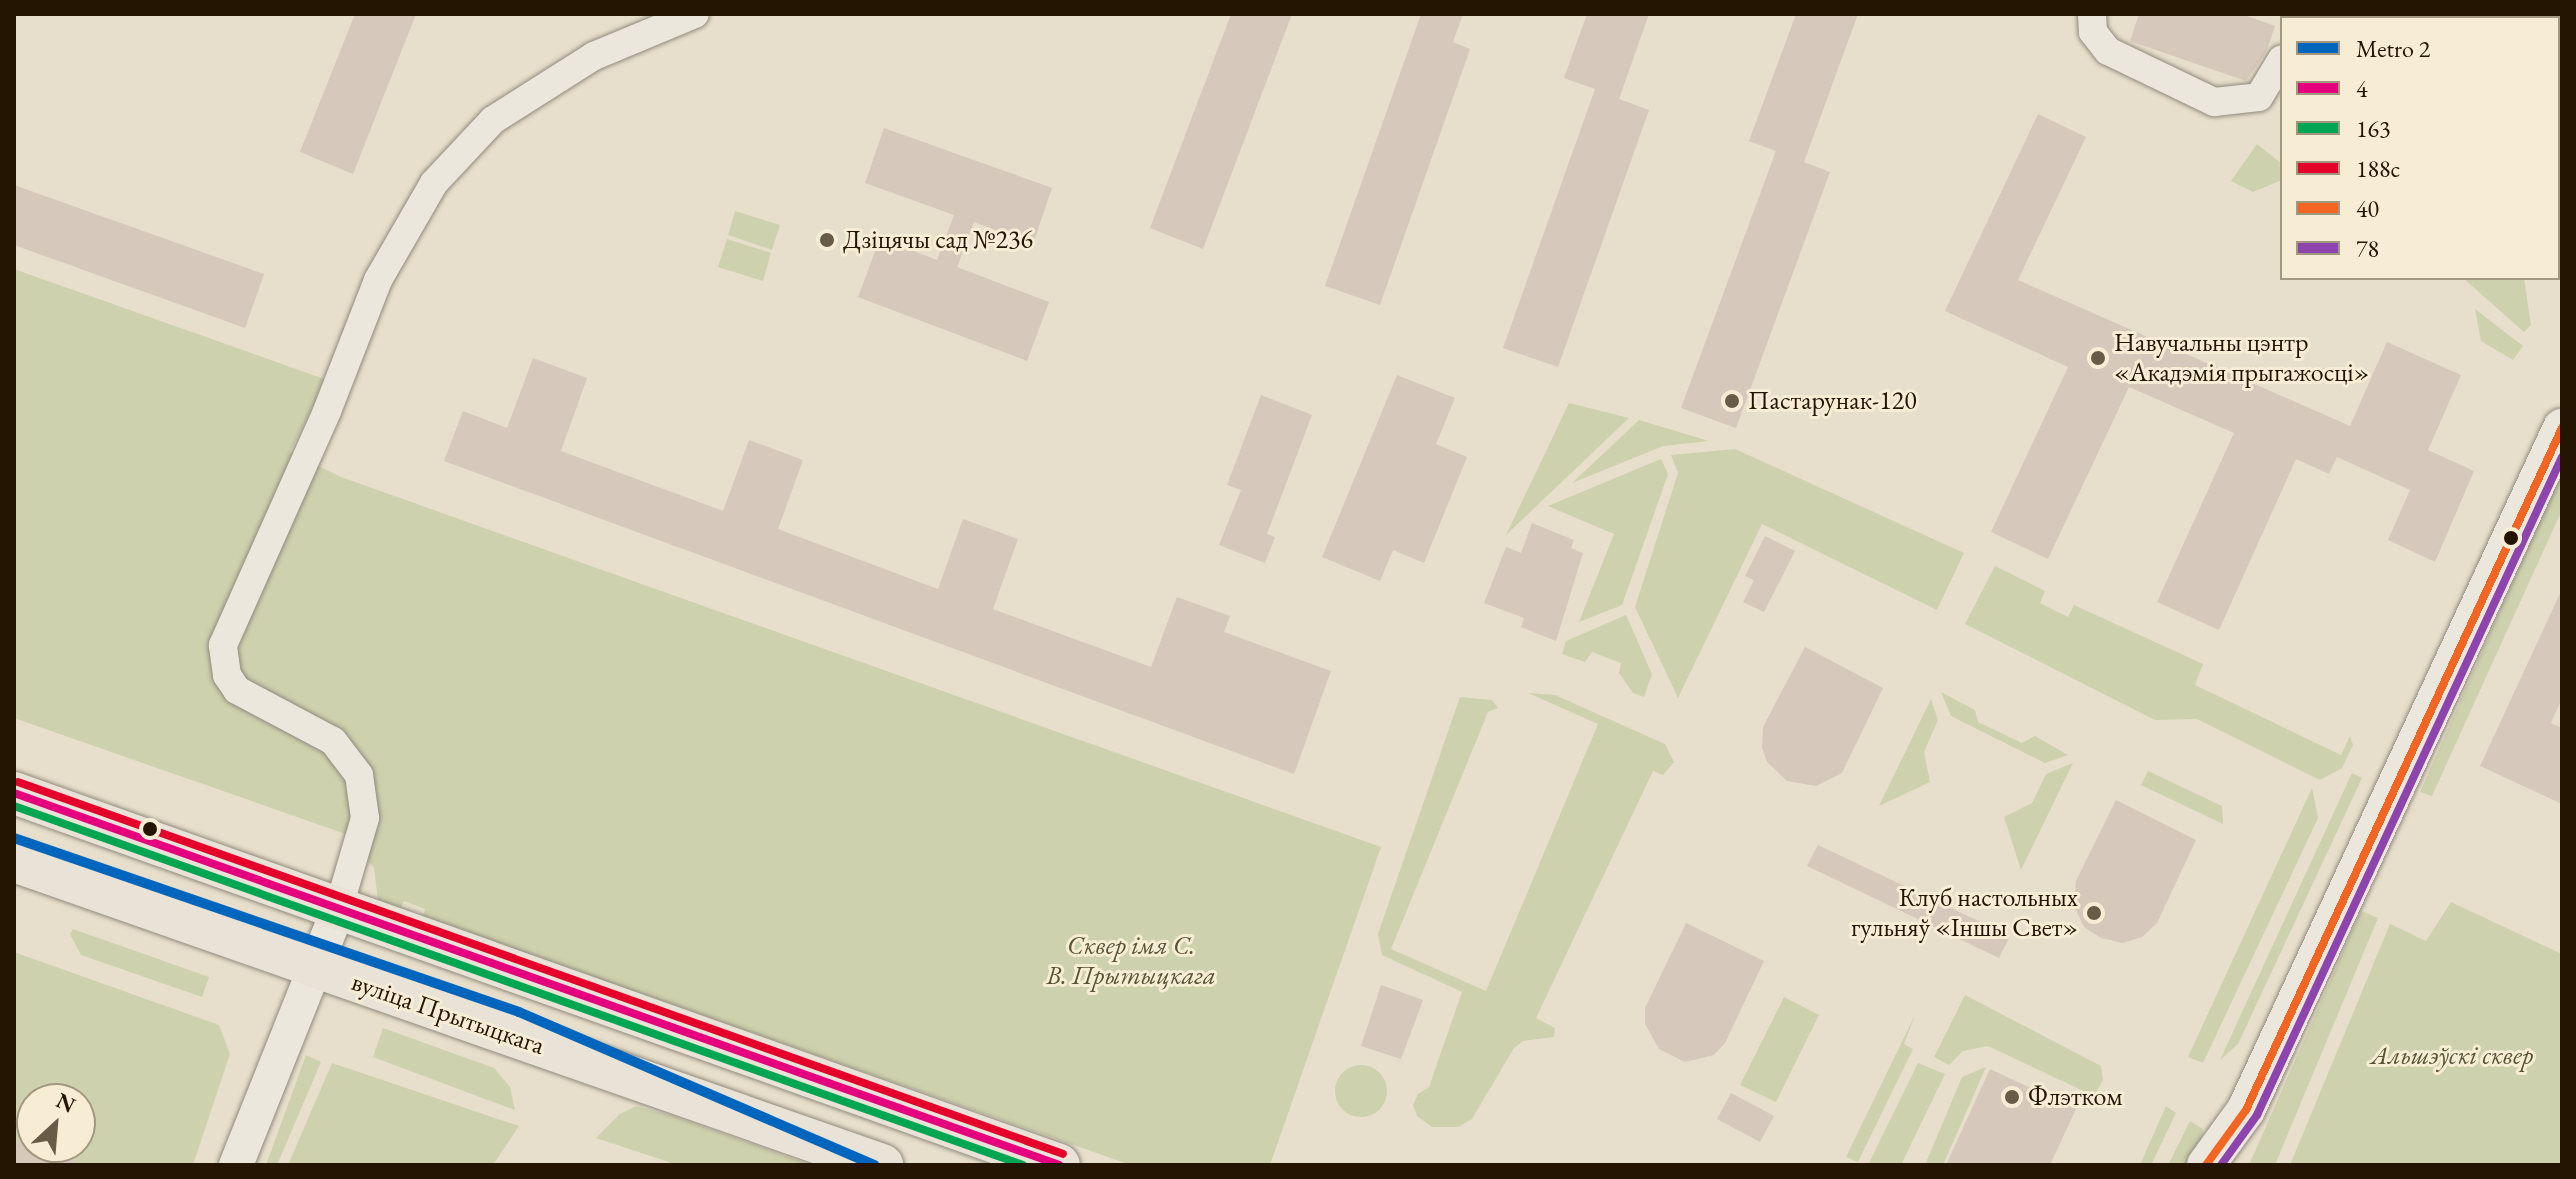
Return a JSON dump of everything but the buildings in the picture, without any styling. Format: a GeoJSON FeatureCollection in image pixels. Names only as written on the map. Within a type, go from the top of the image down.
{"type":"FeatureCollection","features":[{"type":"Feature","properties":{"kind":"main road"},"geometry":{"type":"LineString","coordinates":[[2206,1165],[2238,1125],[2562,428]]}},
{"type":"Feature","properties":{"kind":"main road"},"geometry":{"type":"LineString","coordinates":[[14,793],[1059,1165]]}},
{"type":"Feature","properties":{"kind":"main road","name":"вуліца Прытыцкага"},"geometry":{"type":"LineString","coordinates":[[14,861],[315,970],[882,1165]]}},
{"type":"Feature","properties":{"kind":"main road"},"geometry":{"type":"LineString","coordinates":[[2231,1165],[2238,1125]]}},
{"type":"Feature","properties":{"kind":"street"},"geometry":{"type":"LineString","coordinates":[[236,1165],[338,910],[365,818],[359,775],[333,741],[237,690],[227,675],[223,645],[327,411],[378,280],[434,183],[493,120],[594,56],[695,14]]}},
{"type":"Feature","properties":{"kind":"street"},"geometry":{"type":"LineString","coordinates":[[2092,14],[2093,32],[2108,51],[2214,102],[2259,97],[2280,62]]}},
{"type":"Feature","properties":{"kind":"green space"},"geometry":{"type":"Polygon","coordinates":[[[2257,144],[2280,162],[2280,181],[2253,192],[2231,181],[2257,144]]]}},
{"type":"Feature","properties":{"kind":"green space"},"geometry":{"type":"Polygon","coordinates":[[[735,211],[780,225],[772,250],[728,235],[735,211]]]}},
{"type":"Feature","properties":{"kind":"green space"},"geometry":{"type":"Polygon","coordinates":[[[727,239],[771,253],[763,281],[718,267],[727,239]]]}},
{"type":"Feature","properties":{"kind":"green space","name":"Сквер імя С. В. Прытыцкага"},"geometry":{"type":"Polygon","coordinates":[[[14,269],[327,380],[290,452],[341,477],[1381,847],[1270,1165],[1131,1165],[423,917],[425,909],[404,901],[400,909],[378,901],[374,868],[343,833],[14,718],[14,269]]]}},
{"type":"Feature","properties":{"kind":"green space"},"geometry":{"type":"Polygon","coordinates":[[[2465,280],[2524,280],[2531,325],[2524,332],[2465,280]]]}},
{"type":"Feature","properties":{"kind":"green space"},"geometry":{"type":"Polygon","coordinates":[[[2475,309],[2523,346],[2513,360],[2481,341],[2475,309]]]}},
{"type":"Feature","properties":{"kind":"green space"},"geometry":{"type":"Polygon","coordinates":[[[1569,403],[1629,418],[1506,535],[1569,403]]]}},
{"type":"Feature","properties":{"kind":"green space"},"geometry":{"type":"Polygon","coordinates":[[[1639,420],[1709,441],[1663,446],[1572,483],[1639,420]]]}},
{"type":"Feature","properties":{"kind":"green space"},"geometry":{"type":"Polygon","coordinates":[[[1735,449],[1964,553],[1937,610],[1762,524],[1678,698],[1635,607],[1678,473],[1671,455],[1735,449]]]}},
{"type":"Feature","properties":{"kind":"green space"},"geometry":{"type":"Polygon","coordinates":[[[1661,459],[1668,474],[1622,605],[1579,622],[1614,534],[1548,506],[1661,459]]]}},
{"type":"Feature","properties":{"kind":"green space"},"geometry":{"type":"Polygon","coordinates":[[[2562,471],[2562,510],[2432,796],[2420,792],[2562,471]]]}},
{"type":"Feature","properties":{"kind":"green space"},"geometry":{"type":"Polygon","coordinates":[[[1995,566],[2045,591],[2040,603],[2068,617],[2074,605],[2203,664],[2195,685],[2341,755],[2350,736],[2353,745],[2342,768],[2320,780],[2197,719],[2155,720],[1965,624],[1995,566]]]}},
{"type":"Feature","properties":{"kind":"green space"},"geometry":{"type":"Polygon","coordinates":[[[1626,615],[1652,674],[1644,697],[1633,693],[1619,673],[1621,663],[1592,652],[1585,662],[1562,654],[1566,641],[1626,615]]]}},
{"type":"Feature","properties":{"kind":"green space"},"geometry":{"type":"Polygon","coordinates":[[[1941,692],[1975,710],[1978,722],[2022,743],[2035,736],[2068,755],[2045,763],[1951,716],[1941,692]]]}},
{"type":"Feature","properties":{"kind":"green space"},"geometry":{"type":"Polygon","coordinates":[[[1528,693],[1555,695],[1665,744],[1674,762],[1663,775],[1653,771],[1536,1018],[1555,1028],[1554,1037],[1523,1041],[1514,1048],[1472,1119],[1458,1127],[1432,1127],[1417,1116],[1413,1105],[1418,1094],[1429,1087],[1462,992],[1382,955],[1378,934],[1460,697],[1492,700],[1498,708],[1488,712],[1391,949],[1486,991],[1598,724],[1528,693]]]}},
{"type":"Feature","properties":{"kind":"green space"},"geometry":{"type":"Polygon","coordinates":[[[1931,699],[1938,720],[1924,752],[1930,782],[1879,806],[1931,699]]]}},
{"type":"Feature","properties":{"kind":"green space"},"geometry":{"type":"Polygon","coordinates":[[[2073,763],[2021,870],[2004,817],[2032,803],[2046,774],[2073,763]]]}},
{"type":"Feature","properties":{"kind":"green space"},"geometry":{"type":"Polygon","coordinates":[[[2148,771],[2222,806],[2223,824],[2141,785],[2148,771]]]}},
{"type":"Feature","properties":{"kind":"green space"},"geometry":{"type":"Polygon","coordinates":[[[2352,773],[2362,778],[2238,1044],[2220,1060],[2352,773]]]}},
{"type":"Feature","properties":{"kind":"green space"},"geometry":{"type":"Polygon","coordinates":[[[2312,788],[2318,818],[2203,1063],[2188,1057],[2312,788]]]}},
{"type":"Feature","properties":{"kind":"green space","name":"Альшэўскі сквер"},"geometry":{"type":"Polygon","coordinates":[[[2451,902],[2562,954],[2562,1165],[2290,1165],[2390,924],[2426,941],[2451,902]]]}},
{"type":"Feature","properties":{"kind":"green space"},"geometry":{"type":"Polygon","coordinates":[[[2361,911],[2378,918],[2275,1165],[2249,1165],[2361,911]]]}},
{"type":"Feature","properties":{"kind":"green space"},"geometry":{"type":"Polygon","coordinates":[[[73,929],[209,977],[202,997],[81,955],[70,934],[73,929]]]}},
{"type":"Feature","properties":{"kind":"green space"},"geometry":{"type":"Polygon","coordinates":[[[14,952],[219,1025],[230,1054],[193,1165],[70,1163],[96,1163],[96,1083],[16,1083],[14,1140],[14,952]]]}},
{"type":"Feature","properties":{"kind":"green space"},"geometry":{"type":"Polygon","coordinates":[[[1965,995],[2101,1066],[2103,1080],[2094,1096],[1988,1046],[1963,1051],[1949,1065],[1934,1057],[1965,995]]]}},
{"type":"Feature","properties":{"kind":"green space"},"geometry":{"type":"Polygon","coordinates":[[[1784,997],[1819,1015],[1776,1102],[1740,1085],[1784,997]]]}},
{"type":"Feature","properties":{"kind":"green space"},"geometry":{"type":"Polygon","coordinates":[[[1915,1015],[1904,1044],[1913,1049],[1858,1162],[1846,1157],[1915,1015]]]}},
{"type":"Feature","properties":{"kind":"green space"},"geometry":{"type":"Polygon","coordinates":[[[383,1028],[494,1068],[510,1087],[515,1110],[373,1057],[383,1028]]]}},
{"type":"Feature","properties":{"kind":"green space"},"geometry":{"type":"Polygon","coordinates":[[[306,1055],[321,1062],[277,1165],[266,1165],[306,1055]]]}},
{"type":"Feature","properties":{"kind":"green space"},"geometry":{"type":"Polygon","coordinates":[[[332,1063],[519,1126],[493,1165],[288,1165],[332,1063]]]}},
{"type":"Feature","properties":{"kind":"green space"},"geometry":{"type":"Polygon","coordinates":[[[1918,1063],[1945,1074],[1901,1165],[1868,1165],[1918,1063]]]}},
{"type":"Feature","properties":{"kind":"green space"},"geometry":{"type":"Polygon","coordinates":[[[1361,1065],[1380,1072],[1387,1091],[1380,1110],[1361,1117],[1342,1110],[1335,1091],[1342,1072],[1361,1065]]]}},
{"type":"Feature","properties":{"kind":"green space"},"geometry":{"type":"Polygon","coordinates":[[[1986,1067],[1943,1165],[1925,1165],[1962,1077],[1986,1067]]]}},
{"type":"Feature","properties":{"kind":"green space"},"geometry":{"type":"Polygon","coordinates":[[[636,1106],[811,1165],[678,1165],[596,1138],[620,1114],[636,1106]]]}},
{"type":"Feature","properties":{"kind":"green space"},"geometry":{"type":"Polygon","coordinates":[[[2166,1106],[2176,1113],[2151,1165],[2140,1165],[2166,1106]]]}},
{"type":"Feature","properties":{"kind":"green space"},"geometry":{"type":"Polygon","coordinates":[[[2190,1121],[2203,1129],[2200,1146],[2190,1165],[2168,1165],[2190,1121]]]}},
{"type":"Feature","properties":{"kind":"metro line","name":"2"},"geometry":{"type":"LineString","coordinates":[[14,838],[519,1012],[875,1165]]}},
{"type":"Feature","properties":{"kind":"transit line","name":"40"},"geometry":{"type":"LineString","coordinates":[[2206,1165],[2246,1110],[2562,428]]}},
{"type":"Feature","properties":{"kind":"transit line","name":"78"},"geometry":{"type":"LineString","coordinates":[[2221,1165],[2257,1115],[2562,457]]}},
{"type":"Feature","properties":{"kind":"transit line","name":"188с"},"geometry":{"type":"LineString","coordinates":[[18,782],[1063,1154]]}},
{"type":"Feature","properties":{"kind":"transit line","name":"4"},"geometry":{"type":"LineString","coordinates":[[14,793],[1059,1165]]}},
{"type":"Feature","properties":{"kind":"transit line","name":"163"},"geometry":{"type":"LineString","coordinates":[[14,806],[1023,1165]]}},
{"type":"Feature","properties":{"kind":"place","name":"Дзіцячы сад №236"},"geometry":{"type":"Point","coordinates":[827,240]}},
{"type":"Feature","properties":{"kind":"place","name":"Навучальны цэнтр «Акадэмія прыгажосці»"},"geometry":{"type":"Point","coordinates":[2098,358]}},
{"type":"Feature","properties":{"kind":"place","name":"Пастарунак-120"},"geometry":{"type":"Point","coordinates":[1732,401]}},
{"type":"Feature","properties":{"kind":"place","name":"Клуб настольных гульняў «Іншы Свет»"},"geometry":{"type":"Point","coordinates":[2094,913]}},
{"type":"Feature","properties":{"kind":"place","name":"Флэтком"},"geometry":{"type":"Point","coordinates":[2012,1097]}}]}
